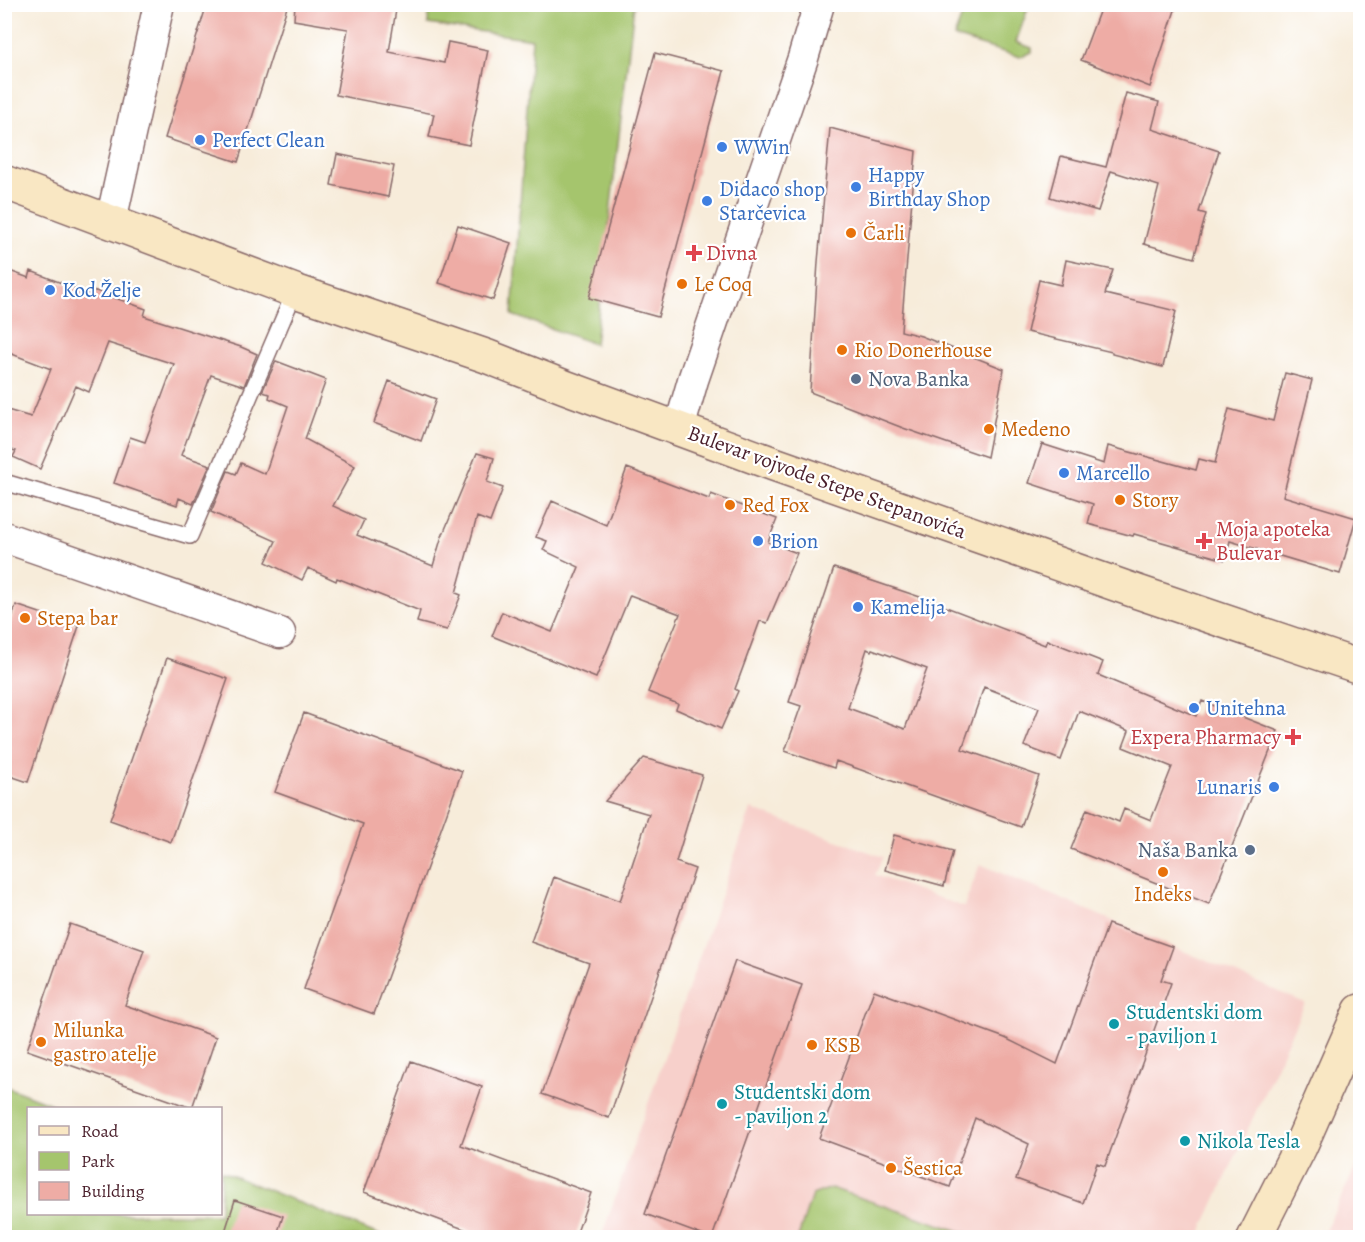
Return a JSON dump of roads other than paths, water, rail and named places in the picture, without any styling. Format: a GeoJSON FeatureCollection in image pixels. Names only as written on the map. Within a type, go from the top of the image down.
{"type":"FeatureCollection","features":[{"type":"Feature","properties":{"kind":"street"},"geometry":{"type":"LineString","coordinates":[[111,221],[159,4]]}},
{"type":"Feature","properties":{"kind":"street"},"geometry":{"type":"LineString","coordinates":[[679,429],[693,380],[803,58],[819,4]]}},
{"type":"Feature","properties":{"kind":"street","name":"Bulevar vojvode Stepe Stepanovića"},"geometry":{"type":"LineString","coordinates":[[4,182],[295,291],[486,356],[679,429],[1135,591],[1360,667]]}},
{"type":"Feature","properties":{"kind":"street"},"geometry":{"type":"LineString","coordinates":[[4,537],[280,633]]}},
{"type":"Feature","properties":{"kind":"street"},"geometry":{"type":"LineString","coordinates":[[1254,1238],[1300,1147],[1360,1011]]}},
{"type":"Feature","properties":{"kind":"lane"},"geometry":{"type":"LineString","coordinates":[[4,482],[190,536],[295,291]]}},
{"type":"Feature","properties":{"kind":"place","name":"Perfect Clean"},"geometry":{"type":"Point","coordinates":[200,140]}},
{"type":"Feature","properties":{"kind":"place","name":"WWin"},"geometry":{"type":"Point","coordinates":[722,147]}},
{"type":"Feature","properties":{"kind":"place","name":"Happy Birthday Shop"},"geometry":{"type":"Point","coordinates":[856,187]}},
{"type":"Feature","properties":{"kind":"place","name":"Didaco shop Starčevica"},"geometry":{"type":"Point","coordinates":[707,201]}},
{"type":"Feature","properties":{"kind":"place","name":"Čarli"},"geometry":{"type":"Point","coordinates":[851,233]}},
{"type":"Feature","properties":{"kind":"place","name":"Divna"},"geometry":{"type":"Point","coordinates":[694,253]}},
{"type":"Feature","properties":{"kind":"place","name":"Le Coq"},"geometry":{"type":"Point","coordinates":[682,284]}},
{"type":"Feature","properties":{"kind":"place","name":"Kod Želje"},"geometry":{"type":"Point","coordinates":[50,290]}},
{"type":"Feature","properties":{"kind":"place","name":"Rio Donerhouse"},"geometry":{"type":"Point","coordinates":[842,350]}},
{"type":"Feature","properties":{"kind":"place","name":"Nova Banka"},"geometry":{"type":"Point","coordinates":[856,379]}},
{"type":"Feature","properties":{"kind":"place","name":"Medeno"},"geometry":{"type":"Point","coordinates":[989,429]}},
{"type":"Feature","properties":{"kind":"place","name":"Marcello"},"geometry":{"type":"Point","coordinates":[1064,473]}},
{"type":"Feature","properties":{"kind":"place","name":"Story"},"geometry":{"type":"Point","coordinates":[1120,500]}},
{"type":"Feature","properties":{"kind":"place","name":"Red Fox"},"geometry":{"type":"Point","coordinates":[730,505]}},
{"type":"Feature","properties":{"kind":"place","name":"Brion"},"geometry":{"type":"Point","coordinates":[758,541]}},
{"type":"Feature","properties":{"kind":"place","name":"Moja apoteka Bulevar"},"geometry":{"type":"Point","coordinates":[1204,541]}},
{"type":"Feature","properties":{"kind":"place","name":"Kamelija"},"geometry":{"type":"Point","coordinates":[858,607]}},
{"type":"Feature","properties":{"kind":"place","name":"Stepa bar"},"geometry":{"type":"Point","coordinates":[25,618]}},
{"type":"Feature","properties":{"kind":"place","name":"Unitehna"},"geometry":{"type":"Point","coordinates":[1194,708]}},
{"type":"Feature","properties":{"kind":"place","name":"Expera Pharmacy"},"geometry":{"type":"Point","coordinates":[1293,737]}},
{"type":"Feature","properties":{"kind":"place","name":"Lunaris"},"geometry":{"type":"Point","coordinates":[1274,787]}},
{"type":"Feature","properties":{"kind":"place","name":"Naša Banka"},"geometry":{"type":"Point","coordinates":[1250,850]}},
{"type":"Feature","properties":{"kind":"place","name":"Indeks"},"geometry":{"type":"Point","coordinates":[1163,872]}},
{"type":"Feature","properties":{"kind":"place","name":"Studentski dom - paviljon 1"},"geometry":{"type":"Point","coordinates":[1114,1024]}},
{"type":"Feature","properties":{"kind":"place","name":"Milunka gastro atelje"},"geometry":{"type":"Point","coordinates":[41,1042]}},
{"type":"Feature","properties":{"kind":"place","name":"KSB"},"geometry":{"type":"Point","coordinates":[812,1045]}},
{"type":"Feature","properties":{"kind":"place","name":"Studentski dom - paviljon 2"},"geometry":{"type":"Point","coordinates":[722,1104]}},
{"type":"Feature","properties":{"kind":"place","name":"Nikola Tesla"},"geometry":{"type":"Point","coordinates":[1185,1141]}},
{"type":"Feature","properties":{"kind":"place","name":"Šestica"},"geometry":{"type":"Point","coordinates":[891,1168]}}]}
